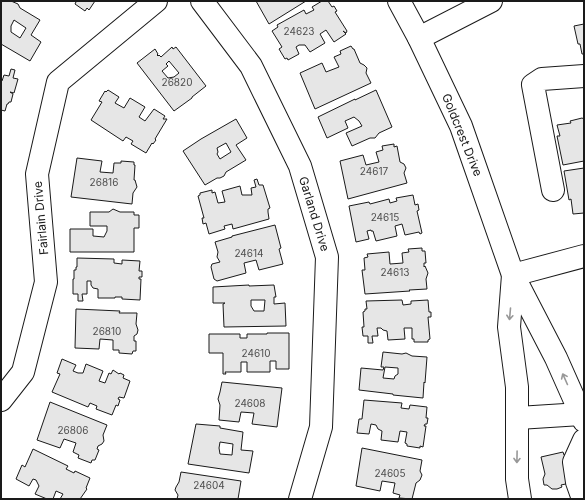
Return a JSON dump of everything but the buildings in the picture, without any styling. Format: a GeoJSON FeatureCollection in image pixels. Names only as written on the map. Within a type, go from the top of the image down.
{"type":"FeatureCollection","features":[{"type":"Feature","properties":{"kind":"street","name":"Fairlain Drive"},"geometry":{"type":"LineString","coordinates":[[1,400],[23,372],[46,282],[37,174],[58,82],[156,1]]}},
{"type":"Feature","properties":{"kind":"street","name":"Garland Drive"},"geometry":{"type":"LineString","coordinates":[[202,1],[251,66],[300,166],[327,257],[321,427],[300,499]]}},
{"type":"Feature","properties":{"kind":"street","name":"Goldcrest Drive"},"geometry":{"type":"LineString","coordinates":[[399,1],[419,38],[460,126],[513,275],[556,358],[583,418]]}},
{"type":"Feature","properties":{"kind":"street"},"geometry":{"type":"LineString","coordinates":[[419,38],[491,1]]}},
{"type":"Feature","properties":{"kind":"street"},"geometry":{"type":"LineString","coordinates":[[552,190],[533,85],[542,79],[551,77],[584,76]]}},
{"type":"Feature","properties":{"kind":"street"},"geometry":{"type":"LineString","coordinates":[[513,275],[584,256]]}},
{"type":"Feature","properties":{"kind":"street","name":"Goldcrest Drive"},"geometry":{"type":"LineString","coordinates":[[513,275],[509,327],[517,387],[517,479],[520,499]]}},
{"type":"Feature","properties":{"kind":"street"},"geometry":{"type":"LineString","coordinates":[[518,418],[583,418]]}},
{"type":"Feature","properties":{"kind":"street"},"geometry":{"type":"LineString","coordinates":[[584,440],[574,462],[577,482],[584,499]]}}]}
